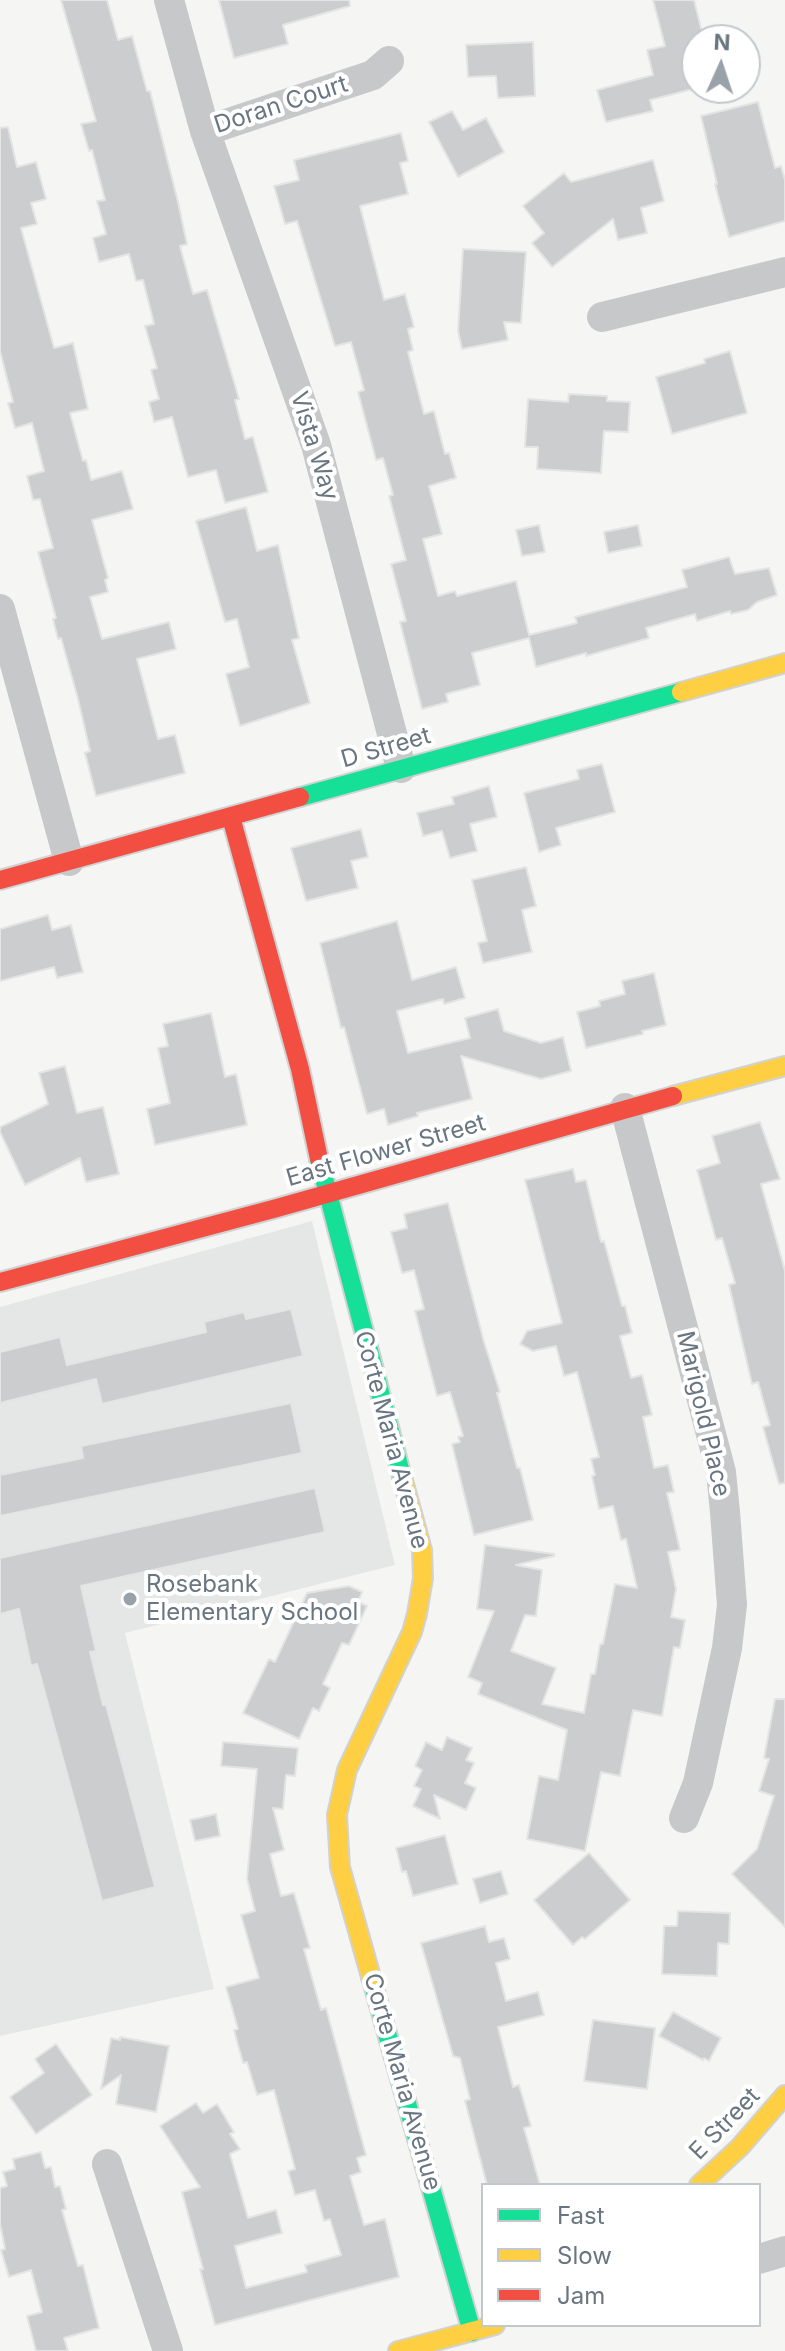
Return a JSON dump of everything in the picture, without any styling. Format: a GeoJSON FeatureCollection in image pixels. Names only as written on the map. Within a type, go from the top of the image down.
{"type":"FeatureCollection","features":[{"type":"Feature","properties":{"kind":"street","name":"Doran Court"},"geometry":{"type":"LineString","coordinates":[[169,0],[205,131],[373,75],[389,61]]}},
{"type":"Feature","properties":{"kind":"street","name":"Vista Way"},"geometry":{"type":"LineString","coordinates":[[205,131],[316,445],[401,768]]}},
{"type":"Feature","properties":{"kind":"street"},"geometry":{"type":"LineString","coordinates":[[602,317],[785,272]]}},
{"type":"Feature","properties":{"kind":"street"},"geometry":{"type":"LineString","coordinates":[[0,609],[69,861]]}},
{"type":"Feature","properties":{"kind":"street","name":"D Street"},"geometry":{"type":"LineString","coordinates":[[0,880],[785,663]]}},
{"type":"Feature","properties":{"kind":"street","name":"Corte Maria Avenue"},"geometry":{"type":"LineString","coordinates":[[231,817],[300,1069],[326,1193],[422,1550],[421,1596],[412,1632],[344,1781],[337,1815],[338,1854],[472,2332]]}},
{"type":"Feature","properties":{"kind":"street","name":"East Flower Street"},"geometry":{"type":"LineString","coordinates":[[0,1282],[785,1066]]}},
{"type":"Feature","properties":{"kind":"street","name":"Marigold Place"},"geometry":{"type":"LineString","coordinates":[[625,1108],[721,1472],[725,1512],[732,1605],[727,1648],[698,1783],[684,1818]]}},
{"type":"Feature","properties":{"kind":"street","name":"E Street"},"geometry":{"type":"LineString","coordinates":[[701,2183],[740,2147],[785,2095]]}},
{"type":"Feature","properties":{"kind":"street"},"geometry":{"type":"LineString","coordinates":[[107,2164],[168,2351]]}},
{"type":"Feature","properties":{"kind":"street"},"geometry":{"type":"LineString","coordinates":[[761,2258],[785,2251]]}},
{"type":"Feature","properties":{"kind":"street"},"geometry":{"type":"LineString","coordinates":[[398,2351],[488,2327]]}},
{"type":"Feature","properties":{"kind":"shaded area","name":"Rosebank Elementary School"},"geometry":{"type":"Polygon","coordinates":[[[312,1221],[395,1565],[125,1633],[214,1989],[0,2036],[0,1307],[312,1221]]]}},
{"type":"Feature","properties":{"kind":"building"},"geometry":{"type":"Polygon","coordinates":[[[61,0],[107,0],[118,40],[132,36],[147,91],[150,91],[178,202],[187,244],[180,246],[193,294],[207,290],[239,399],[235,400],[245,439],[253,437],[268,492],[225,503],[216,470],[188,477],[172,417],[154,422],[149,402],[159,399],[151,370],[157,368],[145,326],[154,324],[143,280],[136,281],[129,254],[99,262],[93,238],[106,234],[97,201],[105,200],[92,150],[89,151],[81,124],[96,121],[61,0]]]}},
{"type":"Feature","properties":{"kind":"building"},"geometry":{"type":"Polygon","coordinates":[[[219,0],[349,0],[350,6],[283,25],[288,44],[234,58],[219,0]]]}},
{"type":"Feature","properties":{"kind":"building"},"geometry":{"type":"Polygon","coordinates":[[[653,0],[694,0],[700,24],[681,24],[681,92],[650,100],[653,111],[606,122],[597,90],[653,75],[647,50],[665,46],[653,0]]]}},
{"type":"Feature","properties":{"kind":"building"},"geometry":{"type":"Polygon","coordinates":[[[533,42],[535,96],[498,98],[496,76],[468,77],[466,45],[533,42]]]}},
{"type":"Feature","properties":{"kind":"building"},"geometry":{"type":"Polygon","coordinates":[[[759,104],[775,168],[781,166],[785,180],[785,221],[729,237],[701,116],[759,104]]]}},
{"type":"Feature","properties":{"kind":"building"},"geometry":{"type":"Polygon","coordinates":[[[452,111],[463,130],[486,118],[504,152],[458,177],[429,122],[452,111]]]}},
{"type":"Feature","properties":{"kind":"building"},"geometry":{"type":"Polygon","coordinates":[[[8,127],[17,167],[36,162],[46,199],[31,203],[37,224],[21,228],[54,348],[73,343],[88,409],[70,413],[83,461],[86,460],[91,480],[122,471],[133,509],[92,520],[108,578],[105,580],[108,592],[90,597],[102,639],[169,622],[176,649],[137,659],[158,739],[175,735],[185,773],[96,796],[85,753],[90,751],[78,699],[61,638],[58,639],[53,619],[56,618],[38,552],[53,548],[40,499],[33,500],[27,476],[44,471],[32,423],[15,428],[8,403],[13,402],[0,351],[0,128],[8,127]]]}},
{"type":"Feature","properties":{"kind":"building"},"geometry":{"type":"Polygon","coordinates":[[[401,133],[408,161],[400,163],[408,194],[360,206],[384,300],[405,294],[414,327],[408,329],[413,350],[408,352],[424,414],[434,411],[445,454],[449,453],[456,478],[429,486],[442,534],[423,539],[438,596],[455,591],[457,596],[516,581],[529,635],[577,623],[575,617],[687,587],[682,570],[729,557],[735,574],[769,568],[777,595],[757,602],[748,610],[731,614],[730,611],[697,621],[695,614],[646,628],[649,638],[536,667],[529,638],[472,653],[480,685],[446,694],[448,702],[422,709],[400,622],[406,621],[391,564],[406,560],[389,496],[393,495],[383,458],[376,460],[358,392],[364,390],[351,342],[335,346],[297,221],[285,224],[274,186],[299,180],[294,160],[401,133]]]}},
{"type":"Feature","properties":{"kind":"building"},"geometry":{"type":"Polygon","coordinates":[[[653,160],[664,201],[641,208],[647,233],[618,240],[613,219],[552,267],[532,243],[544,233],[523,206],[564,173],[571,182],[653,160]]]}},
{"type":"Feature","properties":{"kind":"building"},"geometry":{"type":"Polygon","coordinates":[[[463,249],[526,252],[521,323],[504,322],[508,340],[462,349],[458,331],[463,249]]]}},
{"type":"Feature","properties":{"kind":"building"},"geometry":{"type":"Polygon","coordinates":[[[730,351],[747,413],[672,434],[656,377],[705,363],[704,359],[730,351]]]}},
{"type":"Feature","properties":{"kind":"building"},"geometry":{"type":"Polygon","coordinates":[[[569,394],[607,396],[607,401],[630,402],[628,432],[604,431],[601,473],[537,469],[538,447],[525,447],[528,399],[568,402],[569,394]]]}},
{"type":"Feature","properties":{"kind":"building"},"geometry":{"type":"Polygon","coordinates":[[[246,507],[257,551],[278,545],[299,638],[292,640],[310,703],[240,726],[226,674],[249,667],[237,619],[225,622],[196,521],[246,507]]]}},
{"type":"Feature","properties":{"kind":"building"},"geometry":{"type":"Polygon","coordinates":[[[539,525],[545,552],[522,556],[516,530],[539,525]]]}},
{"type":"Feature","properties":{"kind":"building"},"geometry":{"type":"Polygon","coordinates":[[[638,525],[642,546],[608,553],[604,532],[638,525]]]}},
{"type":"Feature","properties":{"kind":"building"},"geometry":{"type":"Polygon","coordinates":[[[602,764],[615,812],[556,828],[561,845],[539,852],[524,793],[579,779],[577,770],[602,764]]]}},
{"type":"Feature","properties":{"kind":"building"},"geometry":{"type":"Polygon","coordinates":[[[489,786],[497,817],[470,824],[477,851],[450,858],[442,831],[423,836],[417,813],[454,804],[452,797],[489,786]]]}},
{"type":"Feature","properties":{"kind":"building"},"geometry":{"type":"Polygon","coordinates":[[[361,829],[368,857],[351,861],[358,888],[306,901],[291,848],[361,829]]]}},
{"type":"Feature","properties":{"kind":"building"},"geometry":{"type":"Polygon","coordinates":[[[526,867],[536,906],[522,910],[532,952],[483,963],[478,943],[487,941],[472,880],[526,867]]]}},
{"type":"Feature","properties":{"kind":"building"},"geometry":{"type":"Polygon","coordinates":[[[48,915],[52,930],[71,925],[83,972],[57,978],[54,967],[0,981],[0,929],[48,915]]]}},
{"type":"Feature","properties":{"kind":"building"},"geometry":{"type":"Polygon","coordinates":[[[397,921],[412,980],[456,967],[465,998],[444,1004],[443,999],[397,1011],[408,1053],[470,1038],[465,1018],[498,1009],[504,1031],[541,1043],[563,1037],[571,1071],[541,1079],[461,1056],[472,1099],[417,1113],[418,1116],[388,1125],[384,1109],[367,1114],[320,943],[397,921]]]}},
{"type":"Feature","properties":{"kind":"building"},"geometry":{"type":"Polygon","coordinates":[[[654,973],[666,1025],[586,1048],[577,1012],[600,1006],[599,1001],[625,994],[622,981],[654,973]]]}},
{"type":"Feature","properties":{"kind":"building"},"geometry":{"type":"Polygon","coordinates":[[[211,1013],[225,1077],[236,1074],[247,1125],[155,1145],[147,1109],[170,1103],[158,1048],[168,1046],[163,1024],[211,1013]]]}},
{"type":"Feature","properties":{"kind":"building"},"geometry":{"type":"Polygon","coordinates":[[[65,1066],[77,1113],[103,1107],[119,1174],[86,1182],[80,1158],[25,1185],[0,1127],[48,1104],[39,1073],[65,1066]]]}},
{"type":"Feature","properties":{"kind":"building"},"geometry":{"type":"Polygon","coordinates":[[[760,1122],[780,1179],[761,1184],[785,1271],[785,1483],[779,1484],[763,1427],[770,1425],[758,1382],[752,1384],[729,1285],[735,1283],[722,1238],[716,1240],[697,1170],[720,1163],[712,1136],[760,1122]]]}},
{"type":"Feature","properties":{"kind":"building"},"geometry":{"type":"Polygon","coordinates":[[[573,1169],[576,1182],[586,1180],[601,1242],[604,1241],[622,1306],[625,1306],[632,1333],[620,1336],[631,1378],[642,1375],[652,1415],[643,1417],[654,1468],[668,1465],[674,1492],[667,1493],[680,1550],[668,1552],[676,1589],[671,1617],[685,1620],[680,1648],[674,1647],[662,1716],[633,1710],[620,1776],[601,1772],[585,1851],[527,1839],[539,1776],[558,1780],[567,1730],[478,1694],[482,1683],[468,1677],[494,1611],[477,1609],[485,1545],[554,1554],[516,1565],[542,1570],[536,1616],[525,1615],[511,1651],[556,1668],[542,1704],[584,1713],[615,1584],[637,1588],[626,1539],[621,1540],[613,1506],[599,1509],[591,1459],[599,1457],[577,1372],[564,1376],[556,1346],[533,1351],[520,1344],[527,1331],[562,1323],[525,1180],[573,1169]]]}},
{"type":"Feature","properties":{"kind":"building"},"geometry":{"type":"Polygon","coordinates":[[[448,1203],[533,1520],[474,1535],[452,1444],[460,1442],[458,1437],[463,1436],[450,1392],[437,1396],[415,1311],[424,1309],[414,1270],[402,1273],[391,1232],[407,1228],[404,1214],[448,1203]]]}},
{"type":"Feature","properties":{"kind":"building"},"geometry":{"type":"Polygon","coordinates":[[[291,1309],[303,1356],[102,1404],[96,1379],[0,1403],[0,1352],[60,1337],[67,1365],[206,1332],[204,1322],[244,1312],[246,1319],[291,1309]]]}},
{"type":"Feature","properties":{"kind":"building"},"geometry":{"type":"Polygon","coordinates":[[[291,1403],[302,1453],[0,1516],[0,1475],[83,1458],[81,1446],[291,1403]]]}},
{"type":"Feature","properties":{"kind":"building"},"geometry":{"type":"Polygon","coordinates":[[[315,1488],[325,1532],[81,1586],[96,1651],[90,1652],[103,1705],[106,1705],[155,1887],[102,1901],[37,1664],[31,1666],[19,1609],[0,1614],[0,1558],[315,1488]]]}},
{"type":"Feature","properties":{"kind":"building"},"geometry":{"type":"Polygon","coordinates":[[[349,1586],[362,1592],[358,1602],[367,1606],[349,1645],[342,1643],[323,1684],[330,1688],[319,1711],[313,1708],[299,1739],[243,1713],[269,1659],[275,1662],[307,1593],[349,1586]]]}},
{"type":"Feature","properties":{"kind":"building"},"geometry":{"type":"Polygon","coordinates":[[[775,1699],[785,1699],[785,1927],[732,1874],[757,1849],[774,1796],[759,1791],[769,1759],[764,1758],[775,1699]]]}},
{"type":"Feature","properties":{"kind":"building"},"geometry":{"type":"Polygon","coordinates":[[[447,1737],[472,1748],[466,1760],[474,1763],[465,1783],[476,1788],[466,1810],[434,1795],[440,1819],[413,1806],[421,1789],[414,1786],[422,1770],[415,1766],[426,1742],[442,1750],[447,1737]]]}},
{"type":"Feature","properties":{"kind":"building"},"geometry":{"type":"Polygon","coordinates":[[[223,1742],[298,1748],[295,1776],[286,1775],[283,1809],[273,1808],[284,1850],[270,1854],[281,1896],[294,1893],[310,1948],[304,1949],[321,2010],[326,2008],[366,2155],[357,2158],[361,2172],[350,2176],[364,2225],[385,2219],[399,2277],[215,2325],[182,2192],[200,2187],[160,2126],[196,2103],[203,2113],[217,2104],[234,2132],[230,2134],[240,2149],[230,2154],[248,2218],[276,2210],[282,2233],[235,2246],[246,2288],[307,2272],[305,2265],[341,2255],[330,2219],[324,2221],[315,2190],[295,2195],[288,2171],[295,2169],[274,2090],[257,2095],[247,2062],[243,2063],[234,2030],[238,2029],[226,1987],[259,1978],[241,1915],[255,1911],[247,1879],[257,1769],[221,1766],[223,1742]]]}},
{"type":"Feature","properties":{"kind":"building"},"geometry":{"type":"Polygon","coordinates":[[[216,1814],[220,1836],[195,1841],[190,1820],[216,1814]]]}},
{"type":"Feature","properties":{"kind":"building"},"geometry":{"type":"Polygon","coordinates":[[[445,1835],[458,1884],[413,1896],[396,1848],[445,1835]]]}},
{"type":"Feature","properties":{"kind":"building"},"geometry":{"type":"Polygon","coordinates":[[[589,1853],[630,1900],[585,1939],[582,1937],[573,1945],[534,1900],[589,1853]]]}},
{"type":"Feature","properties":{"kind":"building"},"geometry":{"type":"Polygon","coordinates":[[[501,1871],[508,1894],[480,1903],[473,1879],[501,1871]]]}},
{"type":"Feature","properties":{"kind":"building"},"geometry":{"type":"Polygon","coordinates":[[[678,1911],[730,1913],[729,1944],[718,1943],[717,1976],[662,1974],[664,1926],[677,1926],[678,1911]]]}},
{"type":"Feature","properties":{"kind":"building"},"geometry":{"type":"Polygon","coordinates":[[[485,1926],[489,1942],[504,1938],[510,1959],[496,1963],[506,2001],[538,1992],[544,2015],[498,2027],[513,2087],[519,2085],[531,2126],[524,2128],[539,2183],[486,2183],[465,2101],[470,2099],[460,2058],[453,2056],[421,1943],[485,1926]]]}},
{"type":"Feature","properties":{"kind":"building"},"geometry":{"type":"Polygon","coordinates":[[[673,2012],[721,2038],[709,2061],[659,2036],[673,2012]]]}},
{"type":"Feature","properties":{"kind":"building"},"geometry":{"type":"Polygon","coordinates":[[[593,2020],[655,2028],[647,2089],[584,2081],[593,2020]]]}},
{"type":"Feature","properties":{"kind":"building"},"geometry":{"type":"Polygon","coordinates":[[[120,2037],[169,2046],[156,2112],[116,2104],[121,2075],[101,2089],[111,2038],[120,2040],[120,2037]]]}},
{"type":"Feature","properties":{"kind":"building"},"geometry":{"type":"Polygon","coordinates":[[[56,2044],[92,2095],[36,2134],[10,2097],[44,2073],[35,2059],[56,2044]]]}},
{"type":"Feature","properties":{"kind":"building"},"geometry":{"type":"Polygon","coordinates":[[[41,2152],[45,2168],[51,2167],[55,2187],[60,2186],[66,2209],[62,2210],[78,2266],[83,2265],[99,2328],[64,2338],[68,2351],[36,2351],[27,2316],[42,2312],[31,2270],[9,2277],[1,2250],[5,2249],[0,2224],[0,2188],[7,2186],[3,2172],[15,2169],[13,2159],[41,2152]]]}},
{"type":"Feature","properties":{"kind":"traffic: fast"},"geometry":{"type":"LineString","coordinates":[[300,797],[681,692]]}},
{"type":"Feature","properties":{"kind":"traffic: fast"},"geometry":{"type":"LineString","coordinates":[[319,1159],[402,1477]]}},
{"type":"Feature","properties":{"kind":"traffic: fast"},"geometry":{"type":"LineString","coordinates":[[371,1977],[472,2332]]}},
{"type":"Feature","properties":{"kind":"traffic: slow"},"geometry":{"type":"LineString","coordinates":[[681,692],[785,663]]}},
{"type":"Feature","properties":{"kind":"traffic: slow"},"geometry":{"type":"LineString","coordinates":[[673,1096],[785,1066]]}},
{"type":"Feature","properties":{"kind":"traffic: slow"},"geometry":{"type":"LineString","coordinates":[[371,1977],[340,1867],[337,1815],[347,1770],[412,1632],[417,1614],[423,1578],[422,1550],[402,1477]]}},
{"type":"Feature","properties":{"kind":"traffic: slow"},"geometry":{"type":"LineString","coordinates":[[701,2183],[740,2147],[785,2095]]}},
{"type":"Feature","properties":{"kind":"traffic: slow"},"geometry":{"type":"LineString","coordinates":[[398,2351],[488,2327]]}},
{"type":"Feature","properties":{"kind":"traffic: jam"},"geometry":{"type":"LineString","coordinates":[[0,880],[300,797]]}},
{"type":"Feature","properties":{"kind":"traffic: jam"},"geometry":{"type":"LineString","coordinates":[[231,817],[300,1069],[319,1159]]}},
{"type":"Feature","properties":{"kind":"traffic: jam"},"geometry":{"type":"LineString","coordinates":[[0,1282],[277,1208],[673,1096]]}},
{"type":"Feature","properties":{"kind":"place","name":"Rosebank Elementary School"},"geometry":{"type":"Point","coordinates":[130,1599]}}]}
